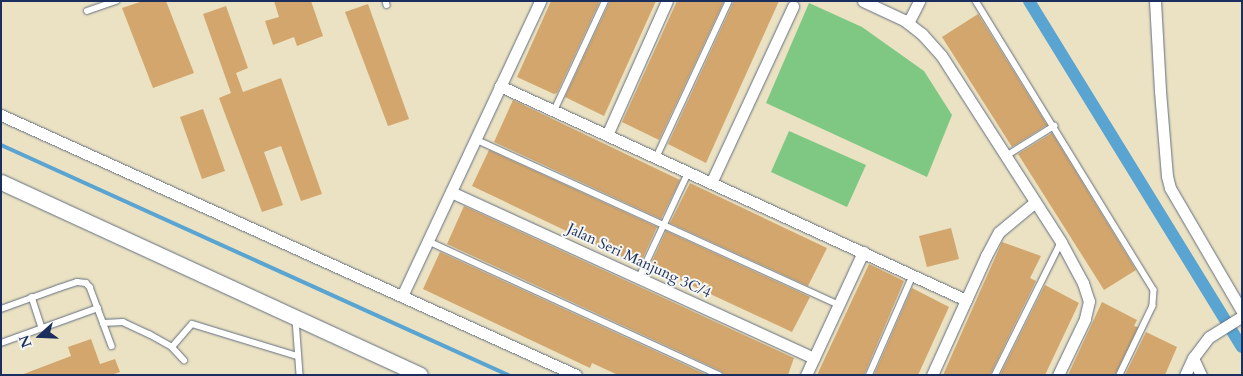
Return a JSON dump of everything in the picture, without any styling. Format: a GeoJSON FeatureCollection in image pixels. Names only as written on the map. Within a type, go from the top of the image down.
{"type":"FeatureCollection","features":[{"type":"Feature","properties":{"kind":"street"},"geometry":{"type":"LineString","coordinates":[[402,296],[540,1]]}},
{"type":"Feature","properties":{"kind":"street"},"geometry":{"type":"LineString","coordinates":[[607,136],[667,1]]}},
{"type":"Feature","properties":{"kind":"street"},"geometry":{"type":"LineString","coordinates":[[863,1],[908,23],[922,34],[941,55],[1061,242],[1083,283],[1089,301],[1085,319],[1058,375]]}},
{"type":"Feature","properties":{"kind":"street"},"geometry":{"type":"LineString","coordinates":[[908,23],[919,1]]}},
{"type":"Feature","properties":{"kind":"street"},"geometry":{"type":"LineString","coordinates":[[1155,1],[1160,91],[1167,176],[1170,188],[1240,316],[1209,337],[1193,358],[1185,375]]}},
{"type":"Feature","properties":{"kind":"street"},"geometry":{"type":"LineString","coordinates":[[711,183],[793,6]]}},
{"type":"Feature","properties":{"kind":"street"},"geometry":{"type":"LineString","coordinates":[[500,86],[966,300]]}},
{"type":"Feature","properties":{"kind":"street"},"geometry":{"type":"LineString","coordinates":[[1,114],[576,375]]}},
{"type":"Feature","properties":{"kind":"street"},"geometry":{"type":"LineString","coordinates":[[1,182],[420,375]]}},
{"type":"Feature","properties":{"kind":"street","name":"Jalan Seri Manjung 3C/4"},"geometry":{"type":"LineString","coordinates":[[451,192],[814,358]]}},
{"type":"Feature","properties":{"kind":"street"},"geometry":{"type":"LineString","coordinates":[[932,375],[986,256],[999,232],[1035,202]]}},
{"type":"Feature","properties":{"kind":"street"},"geometry":{"type":"LineString","coordinates":[[806,375],[863,252]]}},
{"type":"Feature","properties":{"kind":"street"},"geometry":{"type":"LineString","coordinates":[[1193,358],[1201,375]]}},
{"type":"Feature","properties":{"kind":"lane"},"geometry":{"type":"LineString","coordinates":[[87,11],[116,1]]}},
{"type":"Feature","properties":{"kind":"lane"},"geometry":{"type":"LineString","coordinates":[[554,111],[605,1]]}},
{"type":"Feature","properties":{"kind":"lane"},"geometry":{"type":"LineString","coordinates":[[656,158],[729,1]]}},
{"type":"Feature","properties":{"kind":"lane"},"geometry":{"type":"LineString","coordinates":[[976,1],[1154,290],[1153,306],[1120,375]]}},
{"type":"Feature","properties":{"kind":"lane"},"geometry":{"type":"LineString","coordinates":[[1006,156],[1054,126]]}},
{"type":"Feature","properties":{"kind":"lane"},"geometry":{"type":"LineString","coordinates":[[475,139],[839,305]]}},
{"type":"Feature","properties":{"kind":"lane"},"geometry":{"type":"LineString","coordinates":[[639,278],[688,173]]}},
{"type":"Feature","properties":{"kind":"lane"},"geometry":{"type":"LineString","coordinates":[[428,241],[719,375]]}},
{"type":"Feature","properties":{"kind":"lane"},"geometry":{"type":"LineString","coordinates":[[995,375],[1061,242]]}},
{"type":"Feature","properties":{"kind":"lane"},"geometry":{"type":"LineString","coordinates":[[869,375],[913,275]]}},
{"type":"Feature","properties":{"kind":"lane"},"geometry":{"type":"LineString","coordinates":[[1,309],[77,282],[86,283],[90,287],[112,346]]}},
{"type":"Feature","properties":{"kind":"lane"},"geometry":{"type":"LineString","coordinates":[[32,297],[42,327]]}},
{"type":"Feature","properties":{"kind":"lane"},"geometry":{"type":"LineString","coordinates":[[1,343],[98,308]]}},
{"type":"Feature","properties":{"kind":"lane"},"geometry":{"type":"LineString","coordinates":[[296,318],[297,356],[300,375]]}},
{"type":"Feature","properties":{"kind":"lane"},"geometry":{"type":"LineString","coordinates":[[103,323],[123,322],[172,346],[184,360]]}},
{"type":"Feature","properties":{"kind":"lane"},"geometry":{"type":"LineString","coordinates":[[172,346],[192,324],[297,356]]}},
{"type":"Feature","properties":{"kind":"green space"},"geometry":{"type":"Polygon","coordinates":[[[809,3],[862,27],[924,71],[952,115],[927,177],[766,103],[809,3]]]}},
{"type":"Feature","properties":{"kind":"green space"},"geometry":{"type":"Polygon","coordinates":[[[789,131],[866,165],[847,207],[771,172],[789,131]]]}},
{"type":"Feature","properties":{"kind":"building"},"geometry":{"type":"Polygon","coordinates":[[[143,1],[166,1],[194,73],[153,88],[122,8],[143,1]]]}},
{"type":"Feature","properties":{"kind":"building"},"geometry":{"type":"Polygon","coordinates":[[[274,1],[311,1],[323,36],[297,46],[294,37],[273,45],[265,21],[279,17],[274,1]]]}},
{"type":"Feature","properties":{"kind":"building"},"geometry":{"type":"Polygon","coordinates":[[[551,1],[600,1],[557,93],[554,94],[517,77],[551,1]]]}},
{"type":"Feature","properties":{"kind":"building"},"geometry":{"type":"Polygon","coordinates":[[[610,1],[656,1],[604,116],[565,97],[610,1]]]}},
{"type":"Feature","properties":{"kind":"building"},"geometry":{"type":"Polygon","coordinates":[[[677,1],[724,1],[659,140],[622,122],[677,1]]]}},
{"type":"Feature","properties":{"kind":"building"},"geometry":{"type":"Polygon","coordinates":[[[734,1],[779,1],[706,163],[668,144],[734,1]]]}},
{"type":"Feature","properties":{"kind":"building"},"geometry":{"type":"Polygon","coordinates":[[[368,4],[409,119],[388,126],[345,12],[368,4]]]}},
{"type":"Feature","properties":{"kind":"building"},"geometry":{"type":"Polygon","coordinates":[[[226,6],[248,68],[236,73],[243,92],[281,78],[322,194],[301,201],[281,146],[264,152],[283,205],[262,212],[219,98],[231,93],[203,14],[226,6]]]}},
{"type":"Feature","properties":{"kind":"building"},"geometry":{"type":"Polygon","coordinates":[[[978,14],[1047,125],[1012,147],[942,37],[978,14]]]}},
{"type":"Feature","properties":{"kind":"building"},"geometry":{"type":"Polygon","coordinates":[[[513,100],[680,180],[661,219],[494,142],[513,100]]]}},
{"type":"Feature","properties":{"kind":"building"},"geometry":{"type":"Polygon","coordinates":[[[203,109],[225,171],[202,179],[180,117],[203,109]]]}},
{"type":"Feature","properties":{"kind":"building"},"geometry":{"type":"Polygon","coordinates":[[[1052,133],[1136,270],[1104,290],[1018,154],[1052,133]]]}},
{"type":"Feature","properties":{"kind":"building"},"geometry":{"type":"Polygon","coordinates":[[[489,150],[657,227],[641,262],[638,265],[472,186],[489,150]]]}},
{"type":"Feature","properties":{"kind":"building"},"geometry":{"type":"Polygon","coordinates":[[[690,183],[827,248],[808,286],[670,223],[690,183]]]}},
{"type":"Feature","properties":{"kind":"building"},"geometry":{"type":"Polygon","coordinates":[[[464,206],[794,358],[788,375],[724,375],[721,371],[447,244],[464,206]]]}},
{"type":"Feature","properties":{"kind":"building"},"geometry":{"type":"Polygon","coordinates":[[[951,228],[959,259],[927,267],[919,236],[951,228]]]}},
{"type":"Feature","properties":{"kind":"building"},"geometry":{"type":"Polygon","coordinates":[[[666,231],[810,297],[792,332],[650,266],[666,231]]]}},
{"type":"Feature","properties":{"kind":"building"},"geometry":{"type":"Polygon","coordinates":[[[1002,242],[1041,256],[1030,278],[1036,281],[990,375],[943,375],[1002,242]]]}},
{"type":"Feature","properties":{"kind":"building"},"geometry":{"type":"Polygon","coordinates":[[[440,252],[707,375],[618,375],[592,363],[590,368],[423,289],[440,252]]]}},
{"type":"Feature","properties":{"kind":"building"},"geometry":{"type":"Polygon","coordinates":[[[869,264],[904,281],[864,375],[817,375],[869,264]]]}},
{"type":"Feature","properties":{"kind":"building"},"geometry":{"type":"Polygon","coordinates":[[[1045,285],[1079,303],[1045,375],[1000,375],[1045,285]]]}},
{"type":"Feature","properties":{"kind":"building"},"geometry":{"type":"Polygon","coordinates":[[[912,288],[949,307],[918,375],[874,375],[912,288]]]}},
{"type":"Feature","properties":{"kind":"building"},"geometry":{"type":"Polygon","coordinates":[[[1102,302],[1137,320],[1134,326],[1138,327],[1115,375],[1068,375],[1102,302]]]}},
{"type":"Feature","properties":{"kind":"building"},"geometry":{"type":"Polygon","coordinates":[[[1146,332],[1177,347],[1165,375],[1125,375],[1146,332]]]}},
{"type":"Feature","properties":{"kind":"building"},"geometry":{"type":"Polygon","coordinates":[[[91,339],[100,364],[115,359],[120,372],[111,375],[21,375],[71,356],[68,347],[91,339]]]}},
{"type":"Feature","properties":{"kind":"waterway"},"geometry":{"type":"LineString","coordinates":[[1029,1],[1242,347]]}},
{"type":"Feature","properties":{"kind":"waterway"},"geometry":{"type":"LineString","coordinates":[[1,145],[508,375]]}}]}
